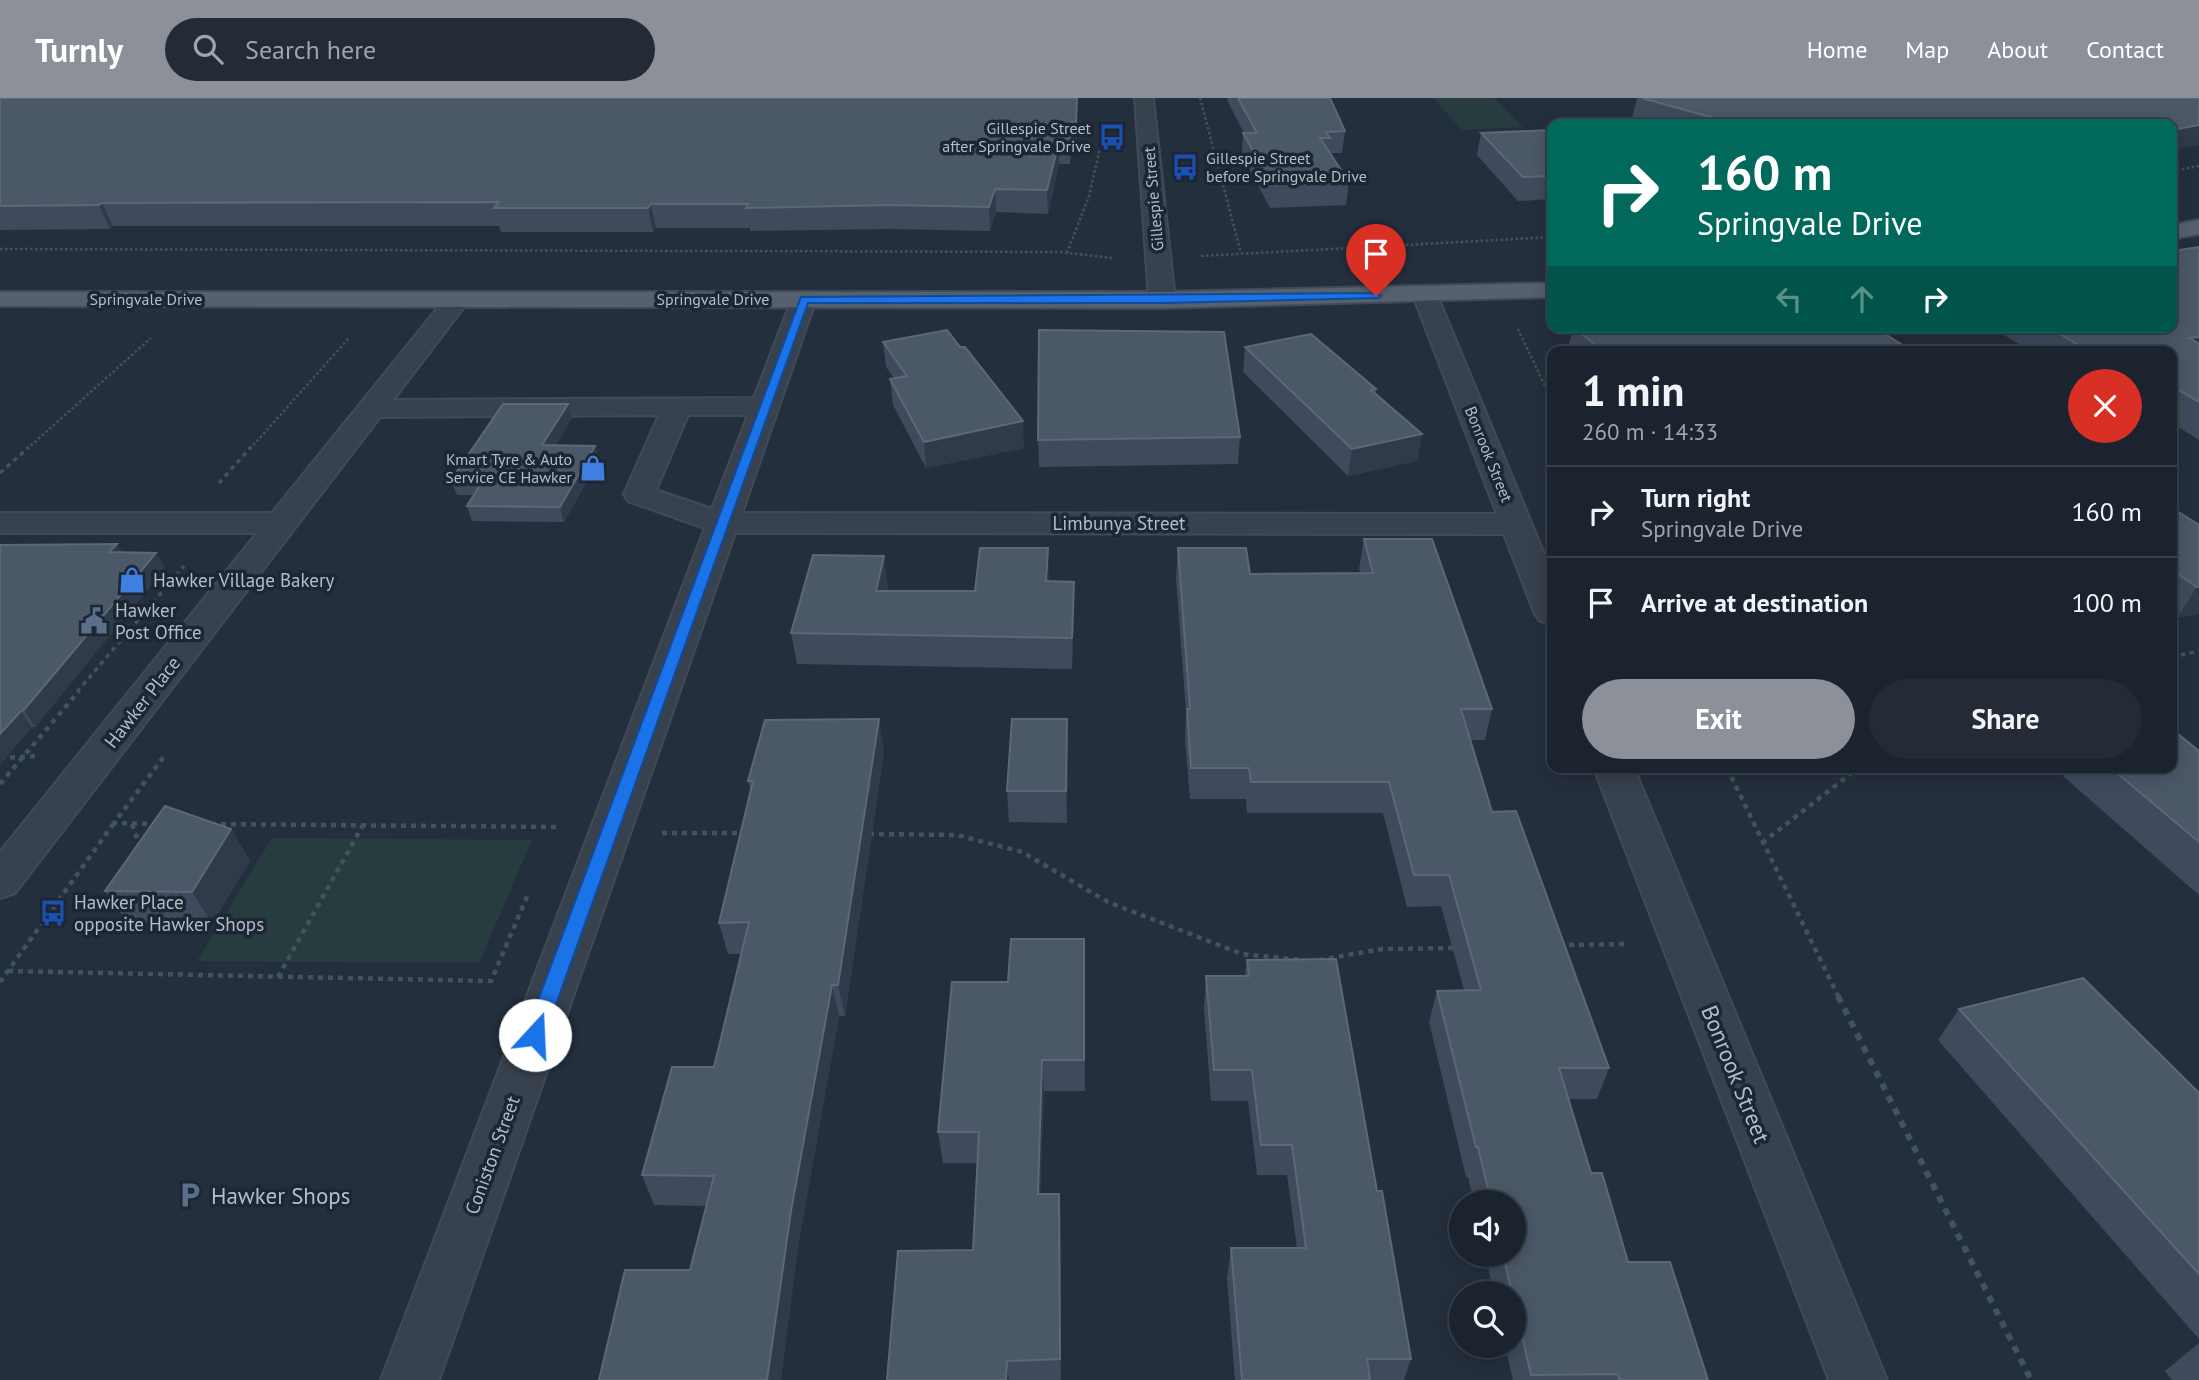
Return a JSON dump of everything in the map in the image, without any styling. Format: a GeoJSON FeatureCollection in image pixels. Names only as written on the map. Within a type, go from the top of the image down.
{"type":"FeatureCollection","features":[{"type":"Feature","properties":{"kind":"main road"},"geometry":{"type":"LineString","coordinates":[[2177,213],[2199,210]]}},
{"type":"Feature","properties":{"kind":"main road"},"geometry":{"type":"LineString","coordinates":[[2177,232],[2199,227]]}},
{"type":"Feature","properties":{"kind":"main road"},"geometry":{"type":"LineString","coordinates":[[2177,234],[2199,236]]}},
{"type":"Feature","properties":{"kind":"main road","name":"Springvale Drive"},"geometry":{"type":"LineString","coordinates":[[0,299],[1162,300],[1547,290]]}},
{"type":"Feature","properties":{"kind":"street","name":"Gillespie Street"},"geometry":{"type":"LineString","coordinates":[[1144,98],[1162,300]]}},
{"type":"Feature","properties":{"kind":"street","name":"Bonrook Street"},"geometry":{"type":"LineString","coordinates":[[1425,295],[1547,602]]}},
{"type":"Feature","properties":{"kind":"street","name":"Hawker Place"},"geometry":{"type":"LineString","coordinates":[[0,882],[458,299]]}},
{"type":"Feature","properties":{"kind":"street","name":"Coniston Street"},"geometry":{"type":"LineString","coordinates":[[410,1380],[804,299]]}},
{"type":"Feature","properties":{"kind":"street"},"geometry":{"type":"LineString","coordinates":[[372,409],[765,406]]}},
{"type":"Feature","properties":{"kind":"street","name":"Limbunya Street"},"geometry":{"type":"LineString","coordinates":[[677,407],[639,494],[722,523],[1516,524]]}},
{"type":"Feature","properties":{"kind":"street"},"geometry":{"type":"LineString","coordinates":[[0,523],[283,523]]}},
{"type":"Feature","properties":{"kind":"street","name":"Bonrook Street"},"geometry":{"type":"LineString","coordinates":[[1616,773],[1858,1380]]}},
{"type":"Feature","properties":{"kind":"path"},"geometry":{"type":"LineString","coordinates":[[1200,98],[1252,298]]}},
{"type":"Feature","properties":{"kind":"path"},"geometry":{"type":"LineString","coordinates":[[1063,262],[1080,224],[1095,177],[1104,126]]}},
{"type":"Feature","properties":{"kind":"path"},"geometry":{"type":"LineString","coordinates":[[2177,171],[2199,166]]}},
{"type":"Feature","properties":{"kind":"path"},"geometry":{"type":"LineString","coordinates":[[1199,256],[1547,237]]}},
{"type":"Feature","properties":{"kind":"path"},"geometry":{"type":"LineString","coordinates":[[0,249],[1067,253],[1114,258]]}},
{"type":"Feature","properties":{"kind":"path"},"geometry":{"type":"LineString","coordinates":[[0,473],[152,337]]}},
{"type":"Feature","properties":{"kind":"path"},"geometry":{"type":"LineString","coordinates":[[0,784],[184,567],[178,550],[159,550],[351,337]]}},
{"type":"Feature","properties":{"kind":"path"},"geometry":{"type":"LineString","coordinates":[[2177,656],[2199,651]]}},
{"type":"Feature","properties":{"kind":"path"},"geometry":{"type":"LineString","coordinates":[[0,758],[169,750],[0,982]]}},
{"type":"Feature","properties":{"kind":"path"},"geometry":{"type":"LineString","coordinates":[[1729,773],[2031,1380]]}},
{"type":"Feature","properties":{"kind":"path"},"geometry":{"type":"LineString","coordinates":[[1762,843],[1852,773]]}},
{"type":"Feature","properties":{"kind":"path"},"geometry":{"type":"LineString","coordinates":[[114,823],[159,824]]}},
{"type":"Feature","properties":{"kind":"path"},"geometry":{"type":"LineString","coordinates":[[132,824],[144,861]]}},
{"type":"Feature","properties":{"kind":"path"},"geometry":{"type":"LineString","coordinates":[[200,824],[611,827],[650,833],[745,833]]}},
{"type":"Feature","properties":{"kind":"path"},"geometry":{"type":"LineString","coordinates":[[278,977],[363,825]]}},
{"type":"Feature","properties":{"kind":"path"},"geometry":{"type":"LineString","coordinates":[[552,839],[558,827]]}},
{"type":"Feature","properties":{"kind":"path"},"geometry":{"type":"LineString","coordinates":[[867,834],[957,835],[1022,852],[1108,902],[1242,954],[1311,961],[1382,949],[1463,947]]}},
{"type":"Feature","properties":{"kind":"path"},"geometry":{"type":"LineString","coordinates":[[8,971],[491,981],[530,891]]}},
{"type":"Feature","properties":{"kind":"path"},"geometry":{"type":"LineString","coordinates":[[1557,945],[1638,943],[1679,933]]}},
{"type":"Feature","properties":{"kind":"green space"},"geometry":{"type":"Polygon","coordinates":[[[1433,98],[1494,98],[1523,127],[1462,130],[1433,98]]]}},
{"type":"Feature","properties":{"kind":"green space"},"geometry":{"type":"Polygon","coordinates":[[[272,838],[532,840],[479,963],[197,961],[272,838]]]}},
{"type":"Feature","properties":{"kind":"building"},"geometry":{"type":"Polygon","coordinates":[[[0,98],[1077,98],[1076,122],[1071,122],[1070,142],[1059,142],[1047,190],[995,189],[989,207],[889,205],[746,208],[748,204],[651,204],[648,208],[494,208],[499,202],[102,203],[0,206],[0,98]]]}},
{"type":"Feature","properties":{"kind":"building"},"geometry":{"type":"Polygon","coordinates":[[[1238,98],[1330,98],[1345,131],[1326,132],[1330,138],[1320,138],[1349,182],[1272,185],[1243,133],[1257,133],[1238,98]]]}},
{"type":"Feature","properties":{"kind":"building"},"geometry":{"type":"Polygon","coordinates":[[[1642,98],[2199,98],[2199,125],[2177,129],[2177,119],[1718,119],[1642,98]]]}},
{"type":"Feature","properties":{"kind":"building"},"geometry":{"type":"Polygon","coordinates":[[[1547,130],[1547,176],[1523,177],[1481,133],[1547,130]]]}},
{"type":"Feature","properties":{"kind":"building"},"geometry":{"type":"Polygon","coordinates":[[[2199,247],[2199,337],[2189,338],[2199,344],[2199,402],[2177,389],[2177,346],[2080,346],[2058,333],[2177,333],[2177,250],[2199,247]]]}},
{"type":"Feature","properties":{"kind":"building"},"geometry":{"type":"Polygon","coordinates":[[[947,330],[960,347],[965,347],[1023,421],[924,442],[890,379],[907,376],[883,342],[947,330]]]}},
{"type":"Feature","properties":{"kind":"building"},"geometry":{"type":"Polygon","coordinates":[[[1039,330],[1224,332],[1240,437],[1038,440],[1039,330]]]}},
{"type":"Feature","properties":{"kind":"building"},"geometry":{"type":"Polygon","coordinates":[[[1581,333],[1884,333],[1904,346],[1596,346],[1581,333]]]}},
{"type":"Feature","properties":{"kind":"building"},"geometry":{"type":"Polygon","coordinates":[[[1311,334],[1376,389],[1371,390],[1422,434],[1352,449],[1245,347],[1311,334]]]}},
{"type":"Feature","properties":{"kind":"building"},"geometry":{"type":"Polygon","coordinates":[[[503,404],[568,404],[542,445],[595,446],[560,507],[467,506],[483,480],[451,480],[503,404]]]}},
{"type":"Feature","properties":{"kind":"building"},"geometry":{"type":"Polygon","coordinates":[[[2177,511],[2199,525],[2197,587],[2177,573],[2177,511]]]}},
{"type":"Feature","properties":{"kind":"building"},"geometry":{"type":"Polygon","coordinates":[[[1364,539],[1432,539],[1492,709],[1461,709],[1492,812],[1516,811],[1609,1068],[1559,1068],[1591,1173],[1602,1173],[1628,1262],[1670,1262],[1708,1380],[1619,1380],[1618,1374],[1531,1375],[1526,1353],[1526,1281],[1509,1281],[1506,1267],[1526,1267],[1526,1190],[1488,1190],[1437,991],[1481,990],[1449,875],[1414,875],[1389,782],[1251,782],[1249,768],[1191,768],[1187,709],[1190,709],[1178,548],[1246,548],[1250,574],[1373,573],[1364,539]]]}},
{"type":"Feature","properties":{"kind":"building"},"geometry":{"type":"Polygon","coordinates":[[[117,544],[109,552],[156,553],[24,710],[0,734],[0,545],[117,544]]]}},
{"type":"Feature","properties":{"kind":"building"},"geometry":{"type":"Polygon","coordinates":[[[980,548],[1048,548],[1046,581],[1074,582],[1072,638],[791,633],[813,555],[884,556],[876,591],[975,591],[980,548]]]}},
{"type":"Feature","properties":{"kind":"building"},"geometry":{"type":"Polygon","coordinates":[[[879,719],[838,985],[832,985],[791,1211],[767,1380],[599,1380],[625,1270],[690,1270],[714,1176],[642,1175],[672,1067],[714,1067],[749,922],[719,923],[753,781],[748,781],[765,720],[879,719]]]}},
{"type":"Feature","properties":{"kind":"building"},"geometry":{"type":"Polygon","coordinates":[[[1012,719],[1067,719],[1066,791],[1007,791],[1012,719]]]}},
{"type":"Feature","properties":{"kind":"building"},"geometry":{"type":"Polygon","coordinates":[[[2177,733],[2199,751],[2199,842],[2117,773],[2177,773],[2177,733]]]}},
{"type":"Feature","properties":{"kind":"building"},"geometry":{"type":"Polygon","coordinates":[[[165,806],[231,829],[192,892],[105,891],[165,806]]]}},
{"type":"Feature","properties":{"kind":"building"},"geometry":{"type":"Polygon","coordinates":[[[1011,939],[1084,939],[1084,1060],[1042,1060],[1038,1194],[1059,1194],[1060,1359],[1007,1361],[1006,1380],[887,1380],[898,1251],[973,1250],[979,1132],[938,1132],[952,982],[1008,982],[1011,939]]]}},
{"type":"Feature","properties":{"kind":"building"},"geometry":{"type":"Polygon","coordinates":[[[1336,959],[1377,1191],[1382,1191],[1411,1359],[1367,1359],[1370,1380],[1242,1380],[1231,1248],[1306,1248],[1292,1145],[1261,1145],[1252,1070],[1214,1070],[1206,976],[1249,976],[1247,960],[1336,959]]]}},
{"type":"Feature","properties":{"kind":"building"},"geometry":{"type":"Polygon","coordinates":[[[2083,978],[2199,1093],[2199,1274],[1959,1009],[2083,978]]]}},
{"type":"Feature","properties":{"kind":"place","name":"Gillespie Street after Springvale Drive"},"geometry":{"type":"Point","coordinates":[1112,137]}},
{"type":"Feature","properties":{"kind":"place","name":"Gillespie Street before Springvale Drive"},"geometry":{"type":"Point","coordinates":[1185,167]}},
{"type":"Feature","properties":{"kind":"place","name":"Kmart Tyre & Auto Service CE Hawker"},"geometry":{"type":"Point","coordinates":[593,468]}},
{"type":"Feature","properties":{"kind":"place","name":"Hawker Village Bakery"},"geometry":{"type":"Point","coordinates":[132,580]}},
{"type":"Feature","properties":{"kind":"place","name":"Hawker Post Office"},"geometry":{"type":"Point","coordinates":[94,621]}},
{"type":"Feature","properties":{"kind":"place","name":"Hawker Place opposite Hawker Shops"},"geometry":{"type":"Point","coordinates":[53,913]}},
{"type":"Feature","properties":{"kind":"place","name":"Hawker Shops"},"geometry":{"type":"Point","coordinates":[190,1195]}},
{"type":"Feature","properties":{"kind":"route"},"geometry":{"type":"LineString","coordinates":[[535,1035],[804,299],[1162,300],[1376,296]]}}]}
